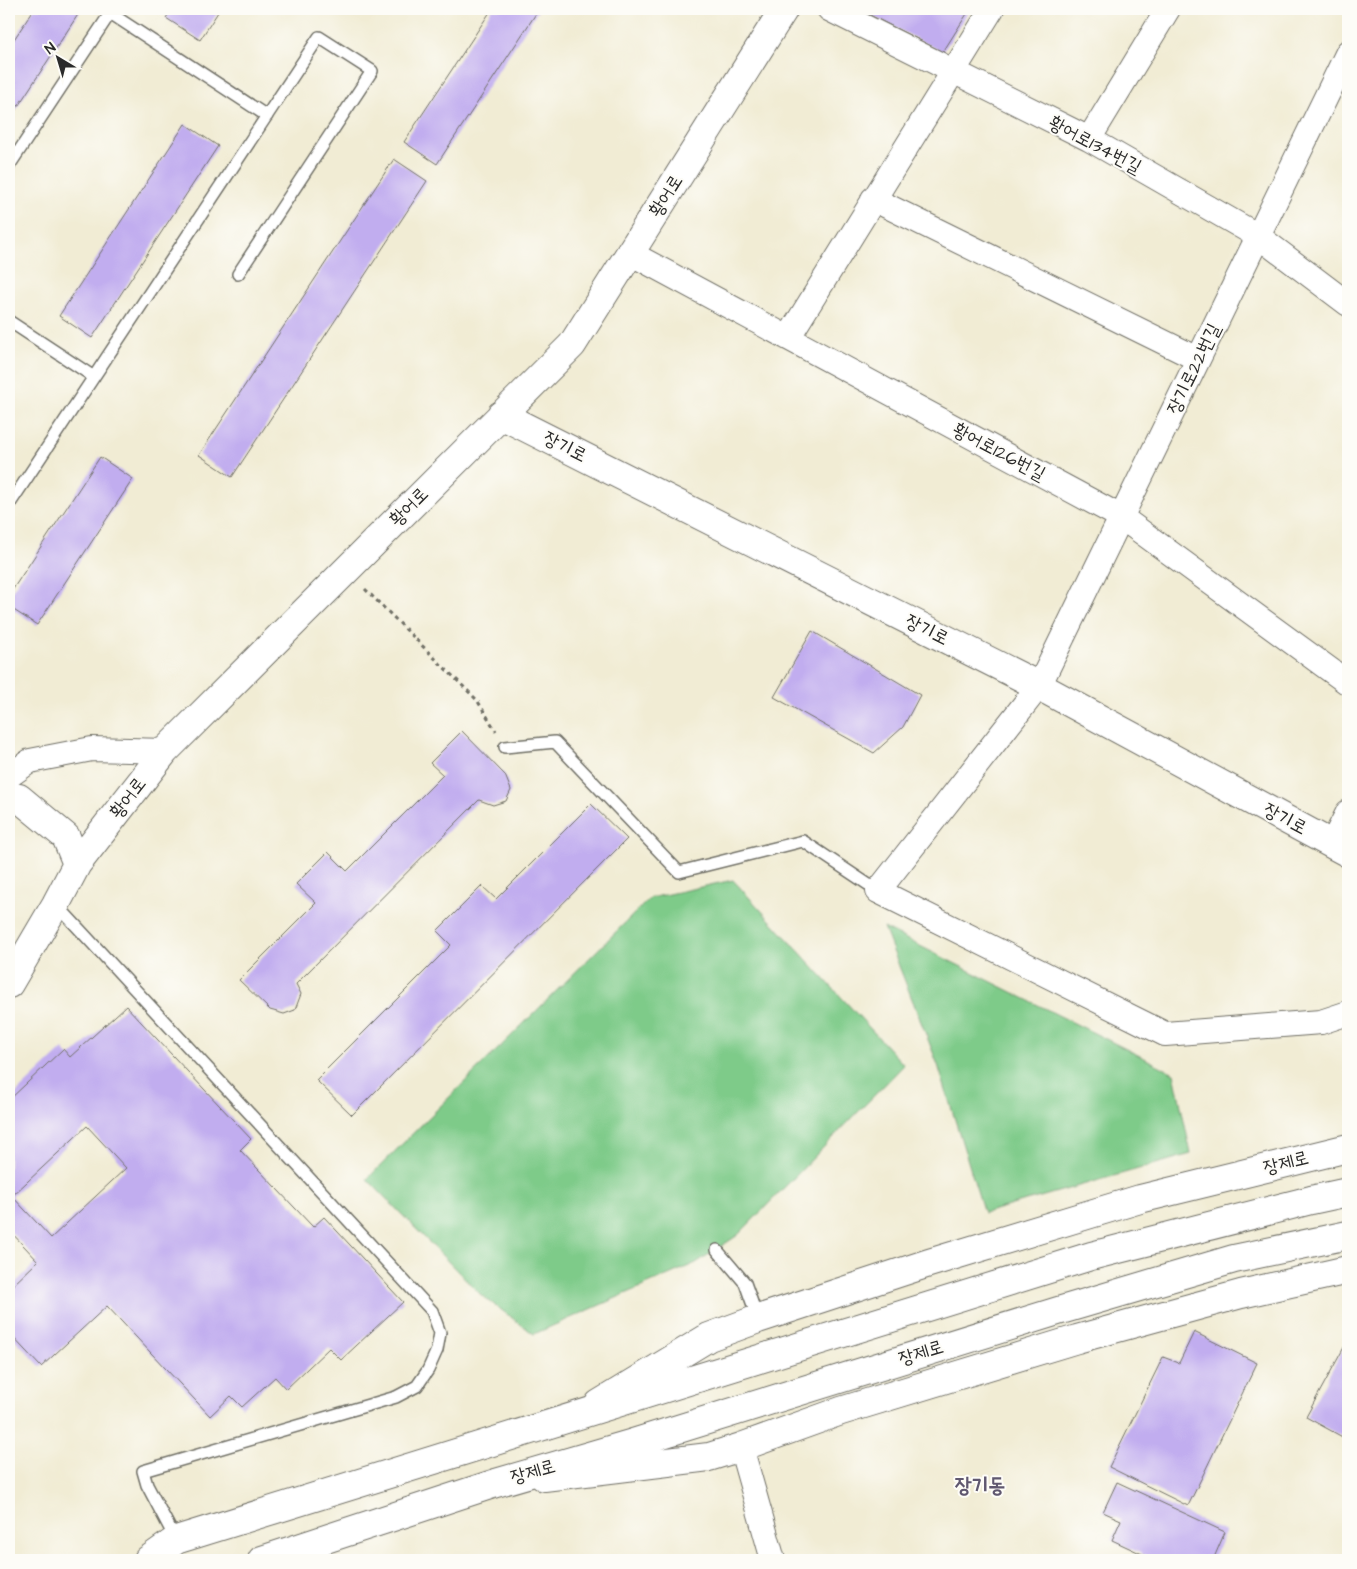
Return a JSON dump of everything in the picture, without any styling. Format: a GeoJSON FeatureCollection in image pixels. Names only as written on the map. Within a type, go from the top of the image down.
{"type":"FeatureCollection","features":[{"type":"Feature","properties":{"kind":"street","name":"황어로"},"geometry":{"type":"LineString","coordinates":[[9,984],[77,864],[165,751],[572,344],[784,9]]}},
{"type":"Feature","properties":{"kind":"street","name":"황어로134번길"},"geometry":{"type":"LineString","coordinates":[[829,9],[1089,139],[1258,236],[1348,304]]}},
{"type":"Feature","properties":{"kind":"street"},"geometry":{"type":"LineString","coordinates":[[788,338],[992,9]]}},
{"type":"Feature","properties":{"kind":"street"},"geometry":{"type":"LineString","coordinates":[[1089,139],[1168,9]]}},
{"type":"Feature","properties":{"kind":"street","name":"장기로22번길"},"geometry":{"type":"LineString","coordinates":[[878,891],[1039,686],[1348,52]]}},
{"type":"Feature","properties":{"kind":"street"},"geometry":{"type":"LineString","coordinates":[[874,199],[1198,360]]}},
{"type":"Feature","properties":{"kind":"street","name":"황어로126번길"},"geometry":{"type":"LineString","coordinates":[[630,253],[1121,517],[1348,683]]}},
{"type":"Feature","properties":{"kind":"street","name":"장기로"},"geometry":{"type":"LineString","coordinates":[[501,415],[1039,686],[1340,848]]}},
{"type":"Feature","properties":{"kind":"street"},"geometry":{"type":"LineString","coordinates":[[9,776],[30,761],[92,749],[165,751]]}},
{"type":"Feature","properties":{"kind":"street"},"geometry":{"type":"LineString","coordinates":[[9,796],[19,798],[66,837],[77,864]]}},
{"type":"Feature","properties":{"kind":"street"},"geometry":{"type":"LineString","coordinates":[[1340,848],[1348,812]]}},
{"type":"Feature","properties":{"kind":"street"},"geometry":{"type":"LineString","coordinates":[[878,891],[1165,1034],[1321,1022],[1348,1013]]}},
{"type":"Feature","properties":{"kind":"street","name":"장제로"},"geometry":{"type":"LineString","coordinates":[[580,1415],[709,1337],[758,1319],[929,1263],[1140,1199],[1348,1148]]}},
{"type":"Feature","properties":{"kind":"street","name":"장제로"},"geometry":{"type":"LineString","coordinates":[[148,1560],[176,1540],[1090,1256],[1348,1192]]}},
{"type":"Feature","properties":{"kind":"street","name":"장제로"},"geometry":{"type":"LineString","coordinates":[[262,1560],[496,1483],[630,1444],[1058,1310],[1234,1259],[1348,1235]]}},
{"type":"Feature","properties":{"kind":"street","name":"장제로"},"geometry":{"type":"LineString","coordinates":[[496,1483],[709,1457],[741,1448],[840,1410],[1067,1342],[1241,1294],[1348,1270]]}},
{"type":"Feature","properties":{"kind":"street"},"geometry":{"type":"LineString","coordinates":[[741,1448],[773,1560]]}},
{"type":"Feature","properties":{"kind":"lane"},"geometry":{"type":"LineString","coordinates":[[9,166],[111,10],[267,116]]}},
{"type":"Feature","properties":{"kind":"lane"},"geometry":{"type":"LineString","coordinates":[[9,505],[319,37],[372,72],[238,274]]}},
{"type":"Feature","properties":{"kind":"lane"},"geometry":{"type":"LineString","coordinates":[[9,321],[94,377]]}},
{"type":"Feature","properties":{"kind":"lane"},"geometry":{"type":"LineString","coordinates":[[506,746],[555,742],[679,872],[803,842],[878,891]]}},
{"type":"Feature","properties":{"kind":"lane"},"geometry":{"type":"LineString","coordinates":[[56,904],[432,1311],[440,1333],[437,1350],[428,1370],[417,1386],[396,1397],[143,1471],[147,1485],[176,1540]]}},
{"type":"Feature","properties":{"kind":"lane"},"geometry":{"type":"LineString","coordinates":[[717,1250],[744,1283],[758,1319]]}},
{"type":"Feature","properties":{"kind":"path"},"geometry":{"type":"LineString","coordinates":[[346,570],[477,700],[506,746]]}},
{"type":"Feature","properties":{"kind":"green space"},"geometry":{"type":"Polygon","coordinates":[[[733,880],[904,1065],[738,1235],[696,1263],[534,1334],[481,1295],[367,1179],[650,898],[733,880]]]}},
{"type":"Feature","properties":{"kind":"green space"},"geometry":{"type":"Polygon","coordinates":[[[884,928],[1174,1073],[1191,1154],[984,1213],[938,1065],[884,928]]]}},
{"type":"Feature","properties":{"kind":"building"},"geometry":{"type":"Polygon","coordinates":[[[34,9],[81,10],[9,120],[9,47],[34,9]]]}},
{"type":"Feature","properties":{"kind":"building"},"geometry":{"type":"Polygon","coordinates":[[[172,9],[220,9],[200,40],[166,18],[172,9]]]}},
{"type":"Feature","properties":{"kind":"building"},"geometry":{"type":"Polygon","coordinates":[[[492,9],[539,9],[437,164],[404,142],[492,9]]]}},
{"type":"Feature","properties":{"kind":"building"},"geometry":{"type":"Polygon","coordinates":[[[858,9],[970,9],[943,52],[858,9]]]}},
{"type":"Feature","properties":{"kind":"building"},"geometry":{"type":"Polygon","coordinates":[[[185,124],[218,146],[92,338],[59,316],[185,124]]]}},
{"type":"Feature","properties":{"kind":"building"},"geometry":{"type":"Polygon","coordinates":[[[394,159],[427,181],[232,477],[199,455],[394,159]]]}},
{"type":"Feature","properties":{"kind":"building"},"geometry":{"type":"Polygon","coordinates":[[[100,457],[133,479],[37,625],[9,607],[9,595],[100,457]]]}},
{"type":"Feature","properties":{"kind":"building"},"geometry":{"type":"Polygon","coordinates":[[[812,631],[920,695],[903,727],[874,753],[774,697],[812,631]]]}},
{"type":"Feature","properties":{"kind":"building"},"geometry":{"type":"Polygon","coordinates":[[[462,731],[505,775],[511,790],[506,801],[493,805],[479,800],[296,984],[301,994],[295,1010],[284,1014],[270,1010],[239,980],[316,903],[296,884],[328,852],[347,871],[443,775],[430,763],[462,731]]]}},
{"type":"Feature","properties":{"kind":"building"},"geometry":{"type":"Polygon","coordinates":[[[591,804],[627,839],[352,1115],[316,1080],[451,945],[437,931],[482,886],[496,899],[591,804]]]}},
{"type":"Feature","properties":{"kind":"building"},"geometry":{"type":"Polygon","coordinates":[[[126,1006],[251,1139],[240,1150],[313,1227],[324,1217],[403,1302],[341,1360],[329,1348],[286,1389],[275,1377],[242,1407],[231,1396],[210,1416],[107,1306],[41,1367],[9,1333],[9,1289],[38,1261],[9,1230],[9,1100],[63,1049],[70,1057],[126,1006]],[[87,1126],[12,1196],[51,1238],[126,1168],[87,1126]]]}},
{"type":"Feature","properties":{"kind":"building"},"geometry":{"type":"Polygon","coordinates":[[[1194,1332],[1257,1363],[1188,1506],[1109,1467],[1163,1357],[1179,1363],[1194,1332]]]}},
{"type":"Feature","properties":{"kind":"building"},"geometry":{"type":"Polygon","coordinates":[[[1348,1340],[1348,1440],[1306,1417],[1348,1340]]]}},
{"type":"Feature","properties":{"kind":"building"},"geometry":{"type":"Polygon","coordinates":[[[1117,1482],[1225,1532],[1213,1560],[1155,1560],[1112,1540],[1121,1520],[1103,1512],[1117,1482]]]}},
{"type":"Feature","properties":{"kind":"district","name":"장기동"},"geometry":{"type":"Point","coordinates":[980,1485]}}]}
